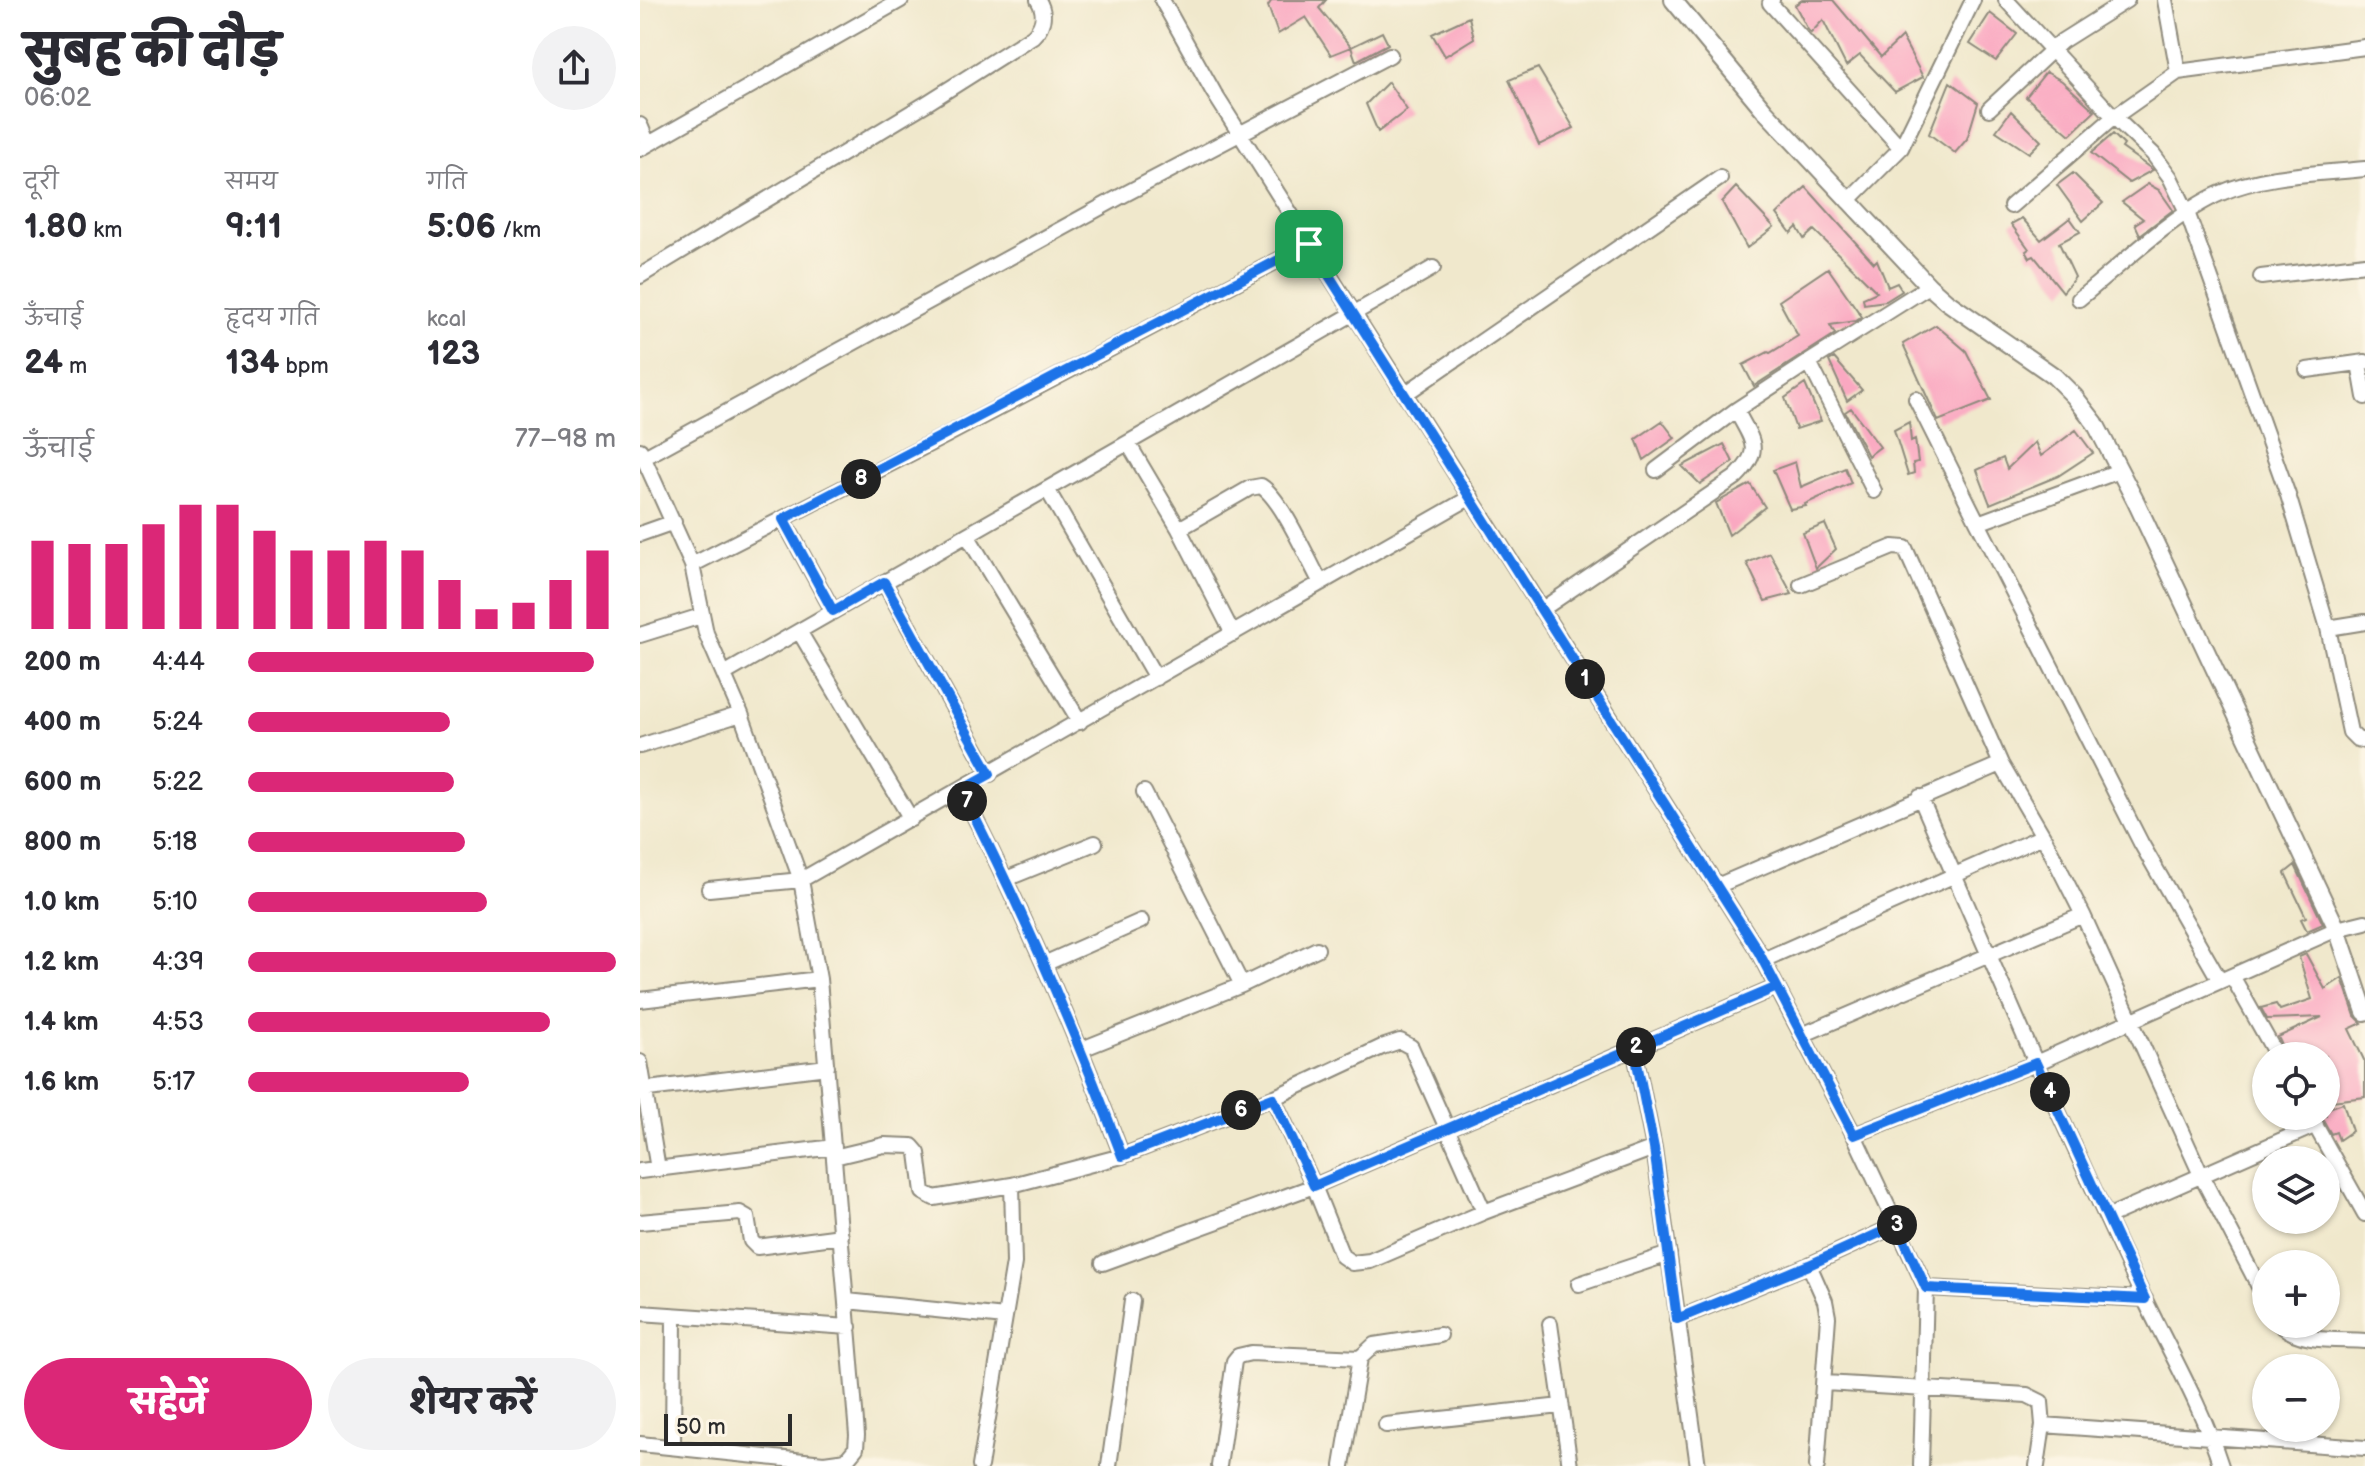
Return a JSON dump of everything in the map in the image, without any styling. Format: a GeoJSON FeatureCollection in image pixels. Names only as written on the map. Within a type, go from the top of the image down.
{"type":"FeatureCollection","features":[{"type":"Feature","properties":{"kind":"street"},"geometry":{"type":"LineString","coordinates":[[640,125],[644,146],[901,0]]}},
{"type":"Feature","properties":{"kind":"street"},"geometry":{"type":"LineString","coordinates":[[640,276],[1033,36],[1042,27],[1038,0]]}},
{"type":"Feature","properties":{"kind":"street"},"geometry":{"type":"LineString","coordinates":[[1162,0],[1240,135],[1763,960],[1854,1135],[1926,1288],[1921,1466]]}},
{"type":"Feature","properties":{"kind":"street"},"geometry":{"type":"LineString","coordinates":[[1673,0],[1765,111],[1929,286],[2054,376],[2095,423],[2136,502],[2337,929],[2365,1012]]}},
{"type":"Feature","properties":{"kind":"street"},"geometry":{"type":"LineString","coordinates":[[1848,201],[1901,148],[1973,0]]}},
{"type":"Feature","properties":{"kind":"street"},"geometry":{"type":"LineString","coordinates":[[2006,0],[2114,117],[2153,154],[2170,177],[2187,212],[2288,495],[2328,628],[2350,732],[2357,739],[2365,741]]}},
{"type":"Feature","properties":{"kind":"street"},"geometry":{"type":"LineString","coordinates":[[1989,109],[2062,41],[2127,0]]}},
{"type":"Feature","properties":{"kind":"street"},"geometry":{"type":"LineString","coordinates":[[2165,0],[2178,72]]}},
{"type":"Feature","properties":{"kind":"street"},"geometry":{"type":"LineString","coordinates":[[1770,1],[1901,148]]}},
{"type":"Feature","properties":{"kind":"street"},"geometry":{"type":"LineString","coordinates":[[2011,206],[2114,117],[2178,72],[2365,47]]}},
{"type":"Feature","properties":{"kind":"street"},"geometry":{"type":"LineString","coordinates":[[640,1444],[824,1463],[846,1460],[856,1448],[857,1435],[819,979],[801,880],[741,714],[701,616],[692,565],[641,454],[1390,55]]}},
{"type":"Feature","properties":{"kind":"street"},"geometry":{"type":"LineString","coordinates":[[2079,299],[2187,212],[2218,194],[2250,183],[2365,169]]}},
{"type":"Feature","properties":{"kind":"street"},"geometry":{"type":"LineString","coordinates":[[1405,394],[1720,178]]}},
{"type":"Feature","properties":{"kind":"street"},"geometry":{"type":"LineString","coordinates":[[692,565],[1309,244]]}},
{"type":"Feature","properties":{"kind":"street"},"geometry":{"type":"LineString","coordinates":[[2261,277],[2365,264]]}},
{"type":"Feature","properties":{"kind":"street"},"geometry":{"type":"LineString","coordinates":[[724,674],[1433,268]]}},
{"type":"Feature","properties":{"kind":"street"},"geometry":{"type":"LineString","coordinates":[[1656,470],[1736,410],[1929,286]]}},
{"type":"Feature","properties":{"kind":"street"},"geometry":{"type":"LineString","coordinates":[[1809,362],[1874,491]]}},
{"type":"Feature","properties":{"kind":"street"},"geometry":{"type":"LineString","coordinates":[[2307,370],[2362,362],[2365,397]]}},
{"type":"Feature","properties":{"kind":"street"},"geometry":{"type":"LineString","coordinates":[[1916,399],[2141,843],[2268,1042]]}},
{"type":"Feature","properties":{"kind":"street"},"geometry":{"type":"LineString","coordinates":[[1541,610],[1736,477],[1748,465],[1753,457],[1752,440],[1736,410]]}},
{"type":"Feature","properties":{"kind":"street"},"geometry":{"type":"LineString","coordinates":[[1128,443],[1179,529],[1233,634]]}},
{"type":"Feature","properties":{"kind":"street"},"geometry":{"type":"LineString","coordinates":[[1978,523],[2119,471]]}},
{"type":"Feature","properties":{"kind":"street"},"geometry":{"type":"LineString","coordinates":[[1179,529],[1250,488],[1261,486],[1283,513],[1321,583]]}},
{"type":"Feature","properties":{"kind":"street"},"geometry":{"type":"LineString","coordinates":[[1047,489],[1156,678]]}},
{"type":"Feature","properties":{"kind":"street"},"geometry":{"type":"LineString","coordinates":[[709,889],[801,880],[1471,497]]}},
{"type":"Feature","properties":{"kind":"street"},"geometry":{"type":"LineString","coordinates":[[783,519],[833,611]]}},
{"type":"Feature","properties":{"kind":"street"},"geometry":{"type":"LineString","coordinates":[[640,534],[674,522]]}},
{"type":"Feature","properties":{"kind":"street"},"geometry":{"type":"LineString","coordinates":[[967,535],[1080,722]]}},
{"type":"Feature","properties":{"kind":"street"},"geometry":{"type":"LineString","coordinates":[[1801,585],[1893,547],[1905,548],[2001,764],[2043,836],[2083,915],[2202,1177],[2252,1273]]}},
{"type":"Feature","properties":{"kind":"street"},"geometry":{"type":"LineString","coordinates":[[884,582],[990,774]]}},
{"type":"Feature","properties":{"kind":"street"},"geometry":{"type":"LineString","coordinates":[[640,635],[701,616]]}},
{"type":"Feature","properties":{"kind":"street"},"geometry":{"type":"LineString","coordinates":[[2328,628],[2365,622]]}},
{"type":"Feature","properties":{"kind":"street"},"geometry":{"type":"LineString","coordinates":[[799,631],[911,819]]}},
{"type":"Feature","properties":{"kind":"street"},"geometry":{"type":"LineString","coordinates":[[640,746],[741,714]]}},
{"type":"Feature","properties":{"kind":"street"},"geometry":{"type":"LineString","coordinates":[[1717,886],[2001,764]]}},
{"type":"Feature","properties":{"kind":"street"},"geometry":{"type":"LineString","coordinates":[[961,790],[1006,879],[1082,1049],[1122,1156]]}},
{"type":"Feature","properties":{"kind":"street"},"geometry":{"type":"LineString","coordinates":[[1144,792],[1242,985]]}},
{"type":"Feature","properties":{"kind":"street"},"geometry":{"type":"LineString","coordinates":[[1920,797],[2036,1063],[2212,1437],[2221,1466]]}},
{"type":"Feature","properties":{"kind":"street"},"geometry":{"type":"LineString","coordinates":[[1763,960],[2043,836]]}},
{"type":"Feature","properties":{"kind":"street"},"geometry":{"type":"LineString","coordinates":[[1006,879],[1095,843]]}},
{"type":"Feature","properties":{"kind":"street"},"geometry":{"type":"LineString","coordinates":[[1802,1035],[2083,915]]}},
{"type":"Feature","properties":{"kind":"street"},"geometry":{"type":"LineString","coordinates":[[1044,964],[1141,921]]}},
{"type":"Feature","properties":{"kind":"street"},"geometry":{"type":"LineString","coordinates":[[1854,1135],[2036,1063],[2337,929],[2365,922]]}},
{"type":"Feature","properties":{"kind":"street"},"geometry":{"type":"LineString","coordinates":[[1082,1049],[1242,985],[1317,949]]}},
{"type":"Feature","properties":{"kind":"street"},"geometry":{"type":"LineString","coordinates":[[640,1000],[819,979]]}},
{"type":"Feature","properties":{"kind":"street"},"geometry":{"type":"LineString","coordinates":[[1103,1263],[1314,1186],[1777,987]]}},
{"type":"Feature","properties":{"kind":"street"},"geometry":{"type":"LineString","coordinates":[[640,1171],[884,1145],[912,1146],[918,1153],[923,1192],[934,1198],[1012,1185],[1122,1156],[1273,1098],[1400,1041],[1411,1047],[1484,1212]]}},
{"type":"Feature","properties":{"kind":"street"},"geometry":{"type":"LineString","coordinates":[[1634,1048],[1654,1148],[1698,1466]]}},
{"type":"Feature","properties":{"kind":"street"},"geometry":{"type":"LineString","coordinates":[[640,1062],[642,1090],[658,1169]]}},
{"type":"Feature","properties":{"kind":"street"},"geometry":{"type":"LineString","coordinates":[[642,1090],[827,1067]]}},
{"type":"Feature","properties":{"kind":"street"},"geometry":{"type":"LineString","coordinates":[[1273,1098],[1342,1256],[1352,1263],[1370,1261],[1484,1212],[1654,1148]]}},
{"type":"Feature","properties":{"kind":"street"},"geometry":{"type":"LineString","coordinates":[[2107,1217],[2202,1177],[2295,1130]]}},
{"type":"Feature","properties":{"kind":"street"},"geometry":{"type":"LineString","coordinates":[[2318,1130],[2365,1214]]}},
{"type":"Feature","properties":{"kind":"street"},"geometry":{"type":"LineString","coordinates":[[980,1466],[1014,1263],[1012,1185]]}},
{"type":"Feature","properties":{"kind":"street"},"geometry":{"type":"LineString","coordinates":[[640,1222],[740,1213],[747,1217],[751,1241],[757,1247],[841,1236]]}},
{"type":"Feature","properties":{"kind":"street"},"geometry":{"type":"LineString","coordinates":[[1677,1319],[1897,1225]]}},
{"type":"Feature","properties":{"kind":"street"},"geometry":{"type":"LineString","coordinates":[[1579,1284],[1669,1254]]}},
{"type":"Feature","properties":{"kind":"street"},"geometry":{"type":"LineString","coordinates":[[1809,1265],[1825,1301],[1828,1317],[1817,1466]]}},
{"type":"Feature","properties":{"kind":"street"},"geometry":{"type":"LineString","coordinates":[[1926,1288],[2145,1299]]}},
{"type":"Feature","properties":{"kind":"street"},"geometry":{"type":"LineString","coordinates":[[847,1301],[1005,1317]]}},
{"type":"Feature","properties":{"kind":"street"},"geometry":{"type":"LineString","coordinates":[[1109,1466],[1132,1301]]}},
{"type":"Feature","properties":{"kind":"street"},"geometry":{"type":"LineString","coordinates":[[640,1313],[849,1327]]}},
{"type":"Feature","properties":{"kind":"street"},"geometry":{"type":"LineString","coordinates":[[673,1447],[674,1316]]}},
{"type":"Feature","properties":{"kind":"street"},"geometry":{"type":"LineString","coordinates":[[1550,1324],[1570,1466]]}},
{"type":"Feature","properties":{"kind":"street"},"geometry":{"type":"LineString","coordinates":[[1342,1466],[1360,1358],[1365,1350],[1374,1345],[1440,1335]]}},
{"type":"Feature","properties":{"kind":"street"},"geometry":{"type":"LineString","coordinates":[[2322,1338],[2365,1341]]}},
{"type":"Feature","properties":{"kind":"street"},"geometry":{"type":"LineString","coordinates":[[1219,1466],[1230,1372],[1238,1356],[1251,1353],[1360,1358]]}},
{"type":"Feature","properties":{"kind":"street"},"geometry":{"type":"LineString","coordinates":[[1825,1383],[2036,1397],[2042,1406],[2043,1425],[2037,1466]]}},
{"type":"Feature","properties":{"kind":"street"},"geometry":{"type":"LineString","coordinates":[[1386,1425],[1561,1406]]}},
{"type":"Feature","properties":{"kind":"street"},"geometry":{"type":"LineString","coordinates":[[2043,1425],[2365,1448]]}},
{"type":"Feature","properties":{"kind":"building"},"geometry":{"type":"Polygon","coordinates":[[[1272,0],[1326,0],[1319,8],[1351,47],[1331,55],[1306,17],[1278,34],[1268,6],[1272,0]]]}},
{"type":"Feature","properties":{"kind":"building"},"geometry":{"type":"Polygon","coordinates":[[[1802,0],[1833,0],[1881,57],[1902,37],[1923,77],[1895,92],[1860,55],[1846,66],[1823,20],[1811,33],[1808,30],[1795,5],[1802,0]]]}},
{"type":"Feature","properties":{"kind":"building"},"geometry":{"type":"Polygon","coordinates":[[[1990,13],[2017,34],[1996,61],[1970,44],[1990,13]]]}},
{"type":"Feature","properties":{"kind":"building"},"geometry":{"type":"Polygon","coordinates":[[[1469,17],[1474,38],[1445,56],[1432,34],[1469,17]]]}},
{"type":"Feature","properties":{"kind":"building"},"geometry":{"type":"Polygon","coordinates":[[[1382,32],[1388,44],[1356,61],[1351,47],[1382,32]]]}},
{"type":"Feature","properties":{"kind":"building"},"geometry":{"type":"Polygon","coordinates":[[[1538,68],[1574,128],[1539,145],[1509,80],[1538,68]]]}},
{"type":"Feature","properties":{"kind":"building"},"geometry":{"type":"Polygon","coordinates":[[[2046,72],[2062,81],[2095,111],[2070,135],[2026,97],[2046,72]]]}},
{"type":"Feature","properties":{"kind":"building"},"geometry":{"type":"Polygon","coordinates":[[[1388,82],[1407,110],[1378,132],[1366,104],[1388,82]]]}},
{"type":"Feature","properties":{"kind":"building"},"geometry":{"type":"Polygon","coordinates":[[[1950,82],[1978,103],[1967,139],[1955,153],[1929,134],[1950,82]]]}},
{"type":"Feature","properties":{"kind":"building"},"geometry":{"type":"Polygon","coordinates":[[[2011,111],[2041,141],[2029,153],[1996,131],[2011,111]]]}},
{"type":"Feature","properties":{"kind":"building"},"geometry":{"type":"Polygon","coordinates":[[[2113,134],[2124,145],[2122,148],[2153,170],[2129,183],[2091,153],[2113,134]]]}},
{"type":"Feature","properties":{"kind":"building"},"geometry":{"type":"Polygon","coordinates":[[[2073,173],[2103,203],[2083,221],[2057,185],[2073,173]]]}},
{"type":"Feature","properties":{"kind":"building"},"geometry":{"type":"Polygon","coordinates":[[[2148,184],[2159,190],[2173,210],[2140,235],[2135,224],[2143,219],[2122,202],[2148,184]]]}},
{"type":"Feature","properties":{"kind":"building"},"geometry":{"type":"Polygon","coordinates":[[[1736,187],[1774,227],[1747,248],[1722,202],[1736,187]]]}},
{"type":"Feature","properties":{"kind":"building"},"geometry":{"type":"Polygon","coordinates":[[[1806,187],[1874,263],[1877,260],[1888,287],[1897,283],[1902,291],[1886,301],[1864,304],[1863,298],[1877,292],[1814,230],[1804,239],[1797,227],[1791,233],[1777,214],[1806,187]]]}},
{"type":"Feature","properties":{"kind":"building"},"geometry":{"type":"Polygon","coordinates":[[[2022,218],[2041,240],[2070,218],[2080,232],[2059,243],[2075,277],[2063,292],[2034,256],[2030,258],[2026,251],[2029,249],[2011,224],[2022,218]]]}},
{"type":"Feature","properties":{"kind":"building"},"geometry":{"type":"Polygon","coordinates":[[[1828,268],[1862,317],[1856,321],[1830,325],[1835,334],[1754,386],[1743,365],[1798,336],[1779,301],[1828,268]]]}},
{"type":"Feature","properties":{"kind":"building"},"geometry":{"type":"Polygon","coordinates":[[[1936,325],[1966,351],[1991,400],[1938,421],[1903,344],[1936,325]]]}},
{"type":"Feature","properties":{"kind":"building"},"geometry":{"type":"Polygon","coordinates":[[[1834,358],[1862,390],[1847,401],[1829,361],[1834,358]]]}},
{"type":"Feature","properties":{"kind":"building"},"geometry":{"type":"Polygon","coordinates":[[[1805,384],[1821,421],[1796,429],[1785,398],[1805,384]]]}},
{"type":"Feature","properties":{"kind":"building"},"geometry":{"type":"Polygon","coordinates":[[[1851,408],[1880,447],[1868,456],[1845,412],[1851,408]]]}},
{"type":"Feature","properties":{"kind":"building"},"geometry":{"type":"Polygon","coordinates":[[[1662,421],[1675,438],[1644,460],[1636,439],[1662,421]]]}},
{"type":"Feature","properties":{"kind":"building"},"geometry":{"type":"Polygon","coordinates":[[[1909,422],[1918,462],[1913,463],[1914,473],[1908,475],[1894,430],[1909,422]]]}},
{"type":"Feature","properties":{"kind":"building"},"geometry":{"type":"Polygon","coordinates":[[[2076,430],[2093,453],[2058,476],[1990,504],[1977,470],[2003,458],[2007,469],[2035,442],[2041,456],[2076,430]]]}},
{"type":"Feature","properties":{"kind":"building"},"geometry":{"type":"Polygon","coordinates":[[[1724,444],[1733,462],[1700,484],[1682,466],[1724,444]]]}},
{"type":"Feature","properties":{"kind":"building"},"geometry":{"type":"Polygon","coordinates":[[[1795,462],[1801,487],[1845,468],[1851,483],[1806,506],[1790,509],[1773,470],[1795,462]]]}},
{"type":"Feature","properties":{"kind":"building"},"geometry":{"type":"Polygon","coordinates":[[[1750,484],[1765,507],[1729,535],[1716,503],[1750,484]]]}},
{"type":"Feature","properties":{"kind":"building"},"geometry":{"type":"Polygon","coordinates":[[[1825,524],[1836,549],[1816,568],[1803,533],[1825,524]]]}},
{"type":"Feature","properties":{"kind":"building"},"geometry":{"type":"Polygon","coordinates":[[[1770,553],[1792,594],[1765,601],[1747,563],[1770,553]]]}},
{"type":"Feature","properties":{"kind":"building"},"geometry":{"type":"Polygon","coordinates":[[[2295,865],[2323,924],[2307,931],[2301,919],[2306,917],[2285,873],[2295,865]]]}},
{"type":"Feature","properties":{"kind":"building"},"geometry":{"type":"Polygon","coordinates":[[[2306,954],[2325,989],[2342,978],[2355,1016],[2362,1023],[2349,1029],[2365,1062],[2365,1097],[2340,1100],[2340,1042],[2280,1042],[2278,1037],[2322,1017],[2267,1019],[2261,1008],[2276,1004],[2280,1010],[2312,999],[2299,957],[2306,954]]]}},
{"type":"Feature","properties":{"kind":"building"},"geometry":{"type":"Polygon","coordinates":[[[2343,1103],[2352,1131],[2339,1140],[2336,1132],[2331,1134],[2329,1130],[2340,1130],[2340,1104],[2343,1103]]]}},
{"type":"Feature","properties":{"kind":"route"},"geometry":{"type":"LineString","coordinates":[[1309,244],[783,519],[833,611],[884,582],[990,774],[961,790],[1006,879],[1082,1049],[1122,1156],[1273,1098],[1314,1186],[1777,987],[1854,1135],[2036,1063],[2145,1299],[1926,1288],[1897,1225],[1677,1319],[1654,1148],[1634,1048],[1777,987],[1758,951],[1309,244]]}}]}
